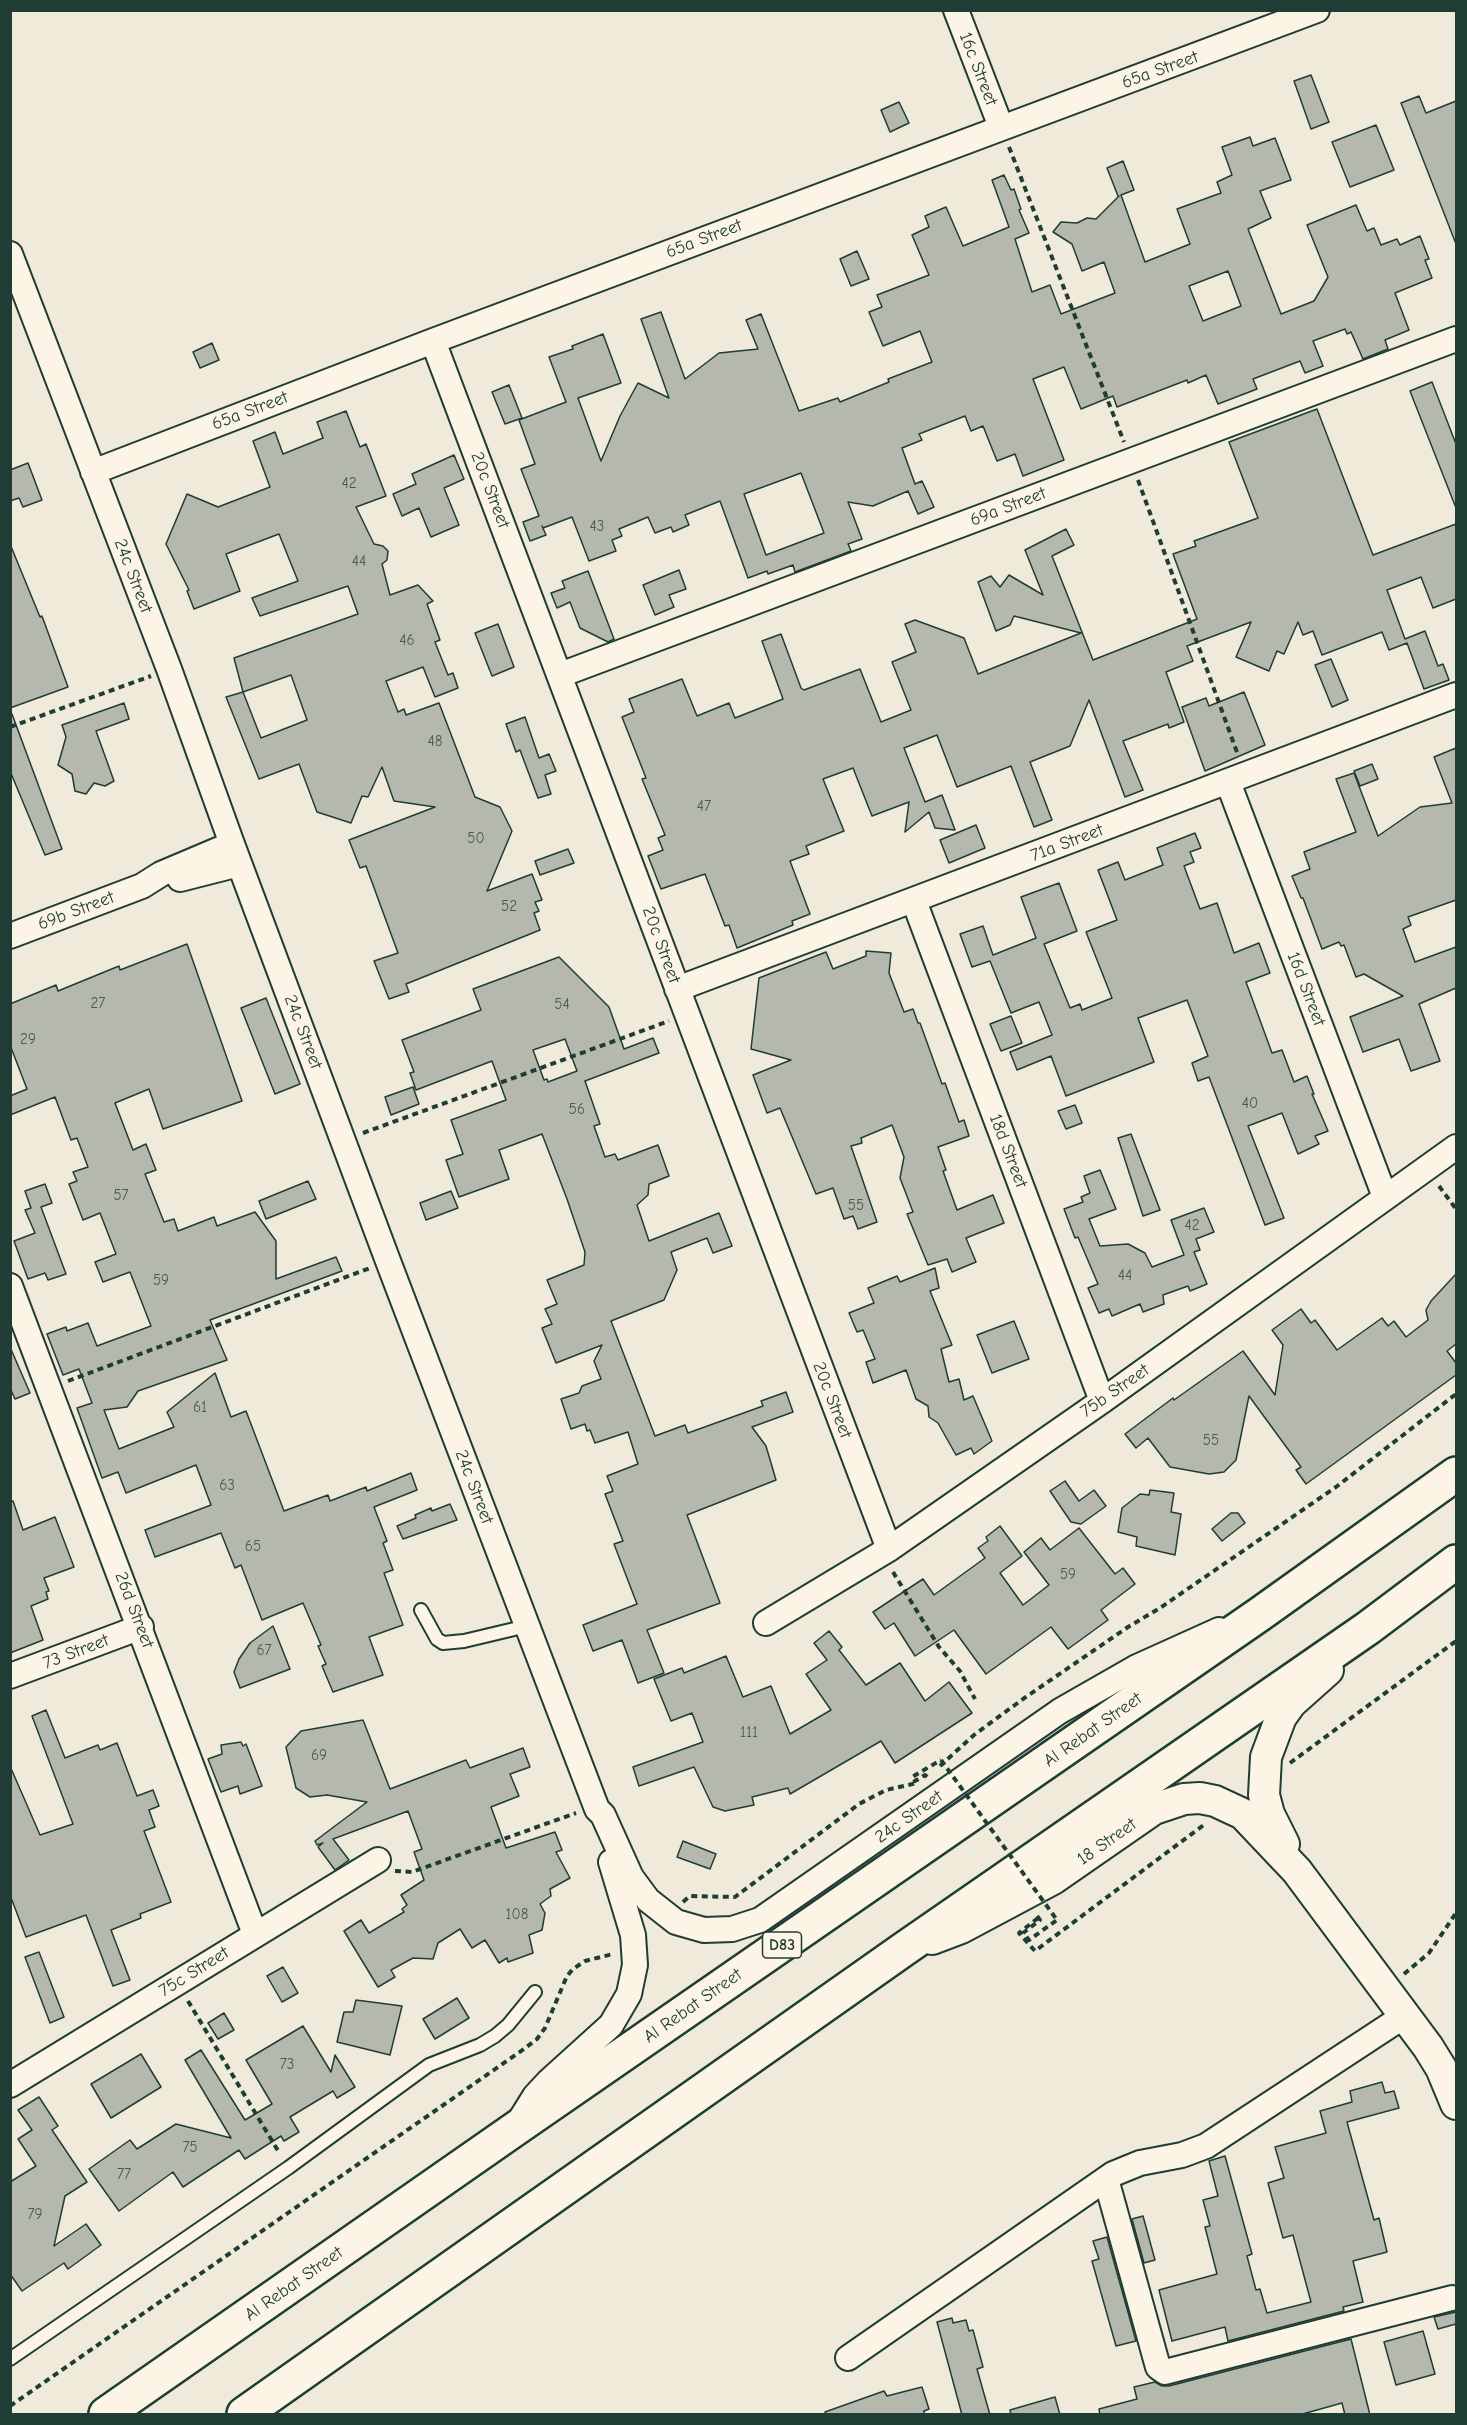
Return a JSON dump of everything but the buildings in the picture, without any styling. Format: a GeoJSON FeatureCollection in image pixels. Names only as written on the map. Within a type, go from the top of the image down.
{"type":"FeatureCollection","features":[{"type":"Feature","properties":{"kind":"highway","name":"Al Rebat Street"},"geometry":{"type":"LineString","coordinates":[[106,2415],[515,2128],[1260,1614],[1456,1474]]}},
{"type":"Feature","properties":{"kind":"highway"},"geometry":{"type":"LineString","coordinates":[[248,2412],[904,1949],[1368,1628],[1456,1562]]}},
{"type":"Feature","properties":{"kind":"street","name":"16c Street"},"geometry":{"type":"LineString","coordinates":[[956,10],[1001,128]]}},
{"type":"Feature","properties":{"kind":"street","name":"65a Street"},"geometry":{"type":"LineString","coordinates":[[93,472],[433,341],[1001,128],[1157,72],[1317,10]]}},
{"type":"Feature","properties":{"kind":"street","name":"24c Street"},"geometry":{"type":"LineString","coordinates":[[10,254],[169,669],[388,1262],[597,1807],[603,1815],[626,1867],[648,1900],[676,1922],[697,1928],[732,1929],[760,1920],[1060,1711],[1098,1688],[1168,1652],[1260,1614]]}},
{"type":"Feature","properties":{"kind":"street","name":"69a Street"},"geometry":{"type":"LineString","coordinates":[[560,675],[1456,339]]}},
{"type":"Feature","properties":{"kind":"street","name":"20c Street"},"geometry":{"type":"LineString","coordinates":[[433,341],[677,988],[885,1551]]}},
{"type":"Feature","properties":{"kind":"street","name":"71a Street"},"geometry":{"type":"LineString","coordinates":[[677,988],[914,901],[1456,695]]}},
{"type":"Feature","properties":{"kind":"street","name":"16d Street"},"geometry":{"type":"LineString","coordinates":[[1228,782],[1385,1197]]}},
{"type":"Feature","properties":{"kind":"street","name":"69b Street"},"geometry":{"type":"LineString","coordinates":[[10,936],[142,886],[161,874],[236,854]]}},
{"type":"Feature","properties":{"kind":"street","name":"18d Street"},"geometry":{"type":"LineString","coordinates":[[914,901],[1102,1401]]}},
{"type":"Feature","properties":{"kind":"street","name":"75b Street"},"geometry":{"type":"LineString","coordinates":[[766,1623],[885,1551],[1102,1401],[1456,1147]]}},
{"type":"Feature","properties":{"kind":"street","name":"26d Street"},"geometry":{"type":"LineString","coordinates":[[10,1286],[15,1312],[49,1389],[141,1627],[255,1934]]}},
{"type":"Feature","properties":{"kind":"street","name":"73 Street"},"geometry":{"type":"LineString","coordinates":[[10,1676],[141,1627]]}},
{"type":"Feature","properties":{"kind":"street","name":"18 Street"},"geometry":{"type":"LineString","coordinates":[[1297,1871],[1269,1814],[1264,1795],[1263,1778],[1269,1746],[1281,1717],[1291,1703],[1347,1653],[1368,1628]]}},
{"type":"Feature","properties":{"kind":"street","name":"18 Street"},"geometry":{"type":"LineString","coordinates":[[904,1949],[961,1928],[1021,1897],[1053,1879],[1154,1809],[1184,1799],[1215,1801],[1244,1814],[1297,1871],[1441,2068],[1456,2104]]}},
{"type":"Feature","properties":{"kind":"street","name":"24c Street"},"geometry":{"type":"LineString","coordinates":[[515,2128],[529,2104],[548,2082],[597,2039],[621,2010],[633,1981],[634,1949],[631,1921],[596,1818],[597,1807]]}},
{"type":"Feature","properties":{"kind":"street","name":"75c Street"},"geometry":{"type":"LineString","coordinates":[[10,2085],[374,1862]]}},
{"type":"Feature","properties":{"kind":"street"},"geometry":{"type":"LineString","coordinates":[[848,2358],[1106,2180],[1140,2163],[1182,2155],[1206,2146],[1404,2016]]}},
{"type":"Feature","properties":{"kind":"street"},"geometry":{"type":"LineString","coordinates":[[1106,2180],[1158,2367],[1165,2372],[1452,2298]]}},
{"type":"Feature","properties":{"kind":"lane"},"geometry":{"type":"LineString","coordinates":[[421,1610],[438,1639],[443,1643],[464,1641],[527,1626]]}},
{"type":"Feature","properties":{"kind":"lane"},"geometry":{"type":"LineString","coordinates":[[10,2359],[288,2168],[429,2065],[480,2045],[495,2036],[508,2025],[535,1992]]}},
{"type":"Feature","properties":{"kind":"path"},"geometry":{"type":"LineString","coordinates":[[10,728],[169,669]]}},
{"type":"Feature","properties":{"kind":"path"},"geometry":{"type":"LineString","coordinates":[[344,1140],[687,1015]]}},
{"type":"Feature","properties":{"kind":"path"},"geometry":{"type":"LineString","coordinates":[[1426,1168],[1456,1209]]}},
{"type":"Feature","properties":{"kind":"path"},"geometry":{"type":"LineString","coordinates":[[49,1389],[388,1262]]}},
{"type":"Feature","properties":{"kind":"path"},"geometry":{"type":"LineString","coordinates":[[676,1922],[682,1903],[690,1896],[735,1897],[859,1804],[886,1790],[916,1783],[927,1777],[990,1723],[1336,1487],[1456,1394]]}},
{"type":"Feature","properties":{"kind":"path"},"geometry":{"type":"LineString","coordinates":[[885,1551],[939,1647],[960,1671],[975,1699]]}},
{"type":"Feature","properties":{"kind":"path"},"geometry":{"type":"LineString","coordinates":[[925,1774],[915,1781],[912,1777],[941,1760],[1057,1920],[1029,1940],[1023,1933],[1040,1920]]}},
{"type":"Feature","properties":{"kind":"path"},"geometry":{"type":"LineString","coordinates":[[374,1862],[400,1872],[412,1872],[597,1807]]}},
{"type":"Feature","properties":{"kind":"path"},"geometry":{"type":"LineString","coordinates":[[1384,1988],[1424,1958],[1456,1913]]}},
{"type":"Feature","properties":{"kind":"path"},"geometry":{"type":"LineString","coordinates":[[10,2406],[537,2039],[545,2028],[567,1976],[579,1964],[592,1958],[634,1949]]}},
{"type":"Feature","properties":{"kind":"path"},"geometry":{"type":"LineString","coordinates":[[177,1983],[288,2168]]}}]}
